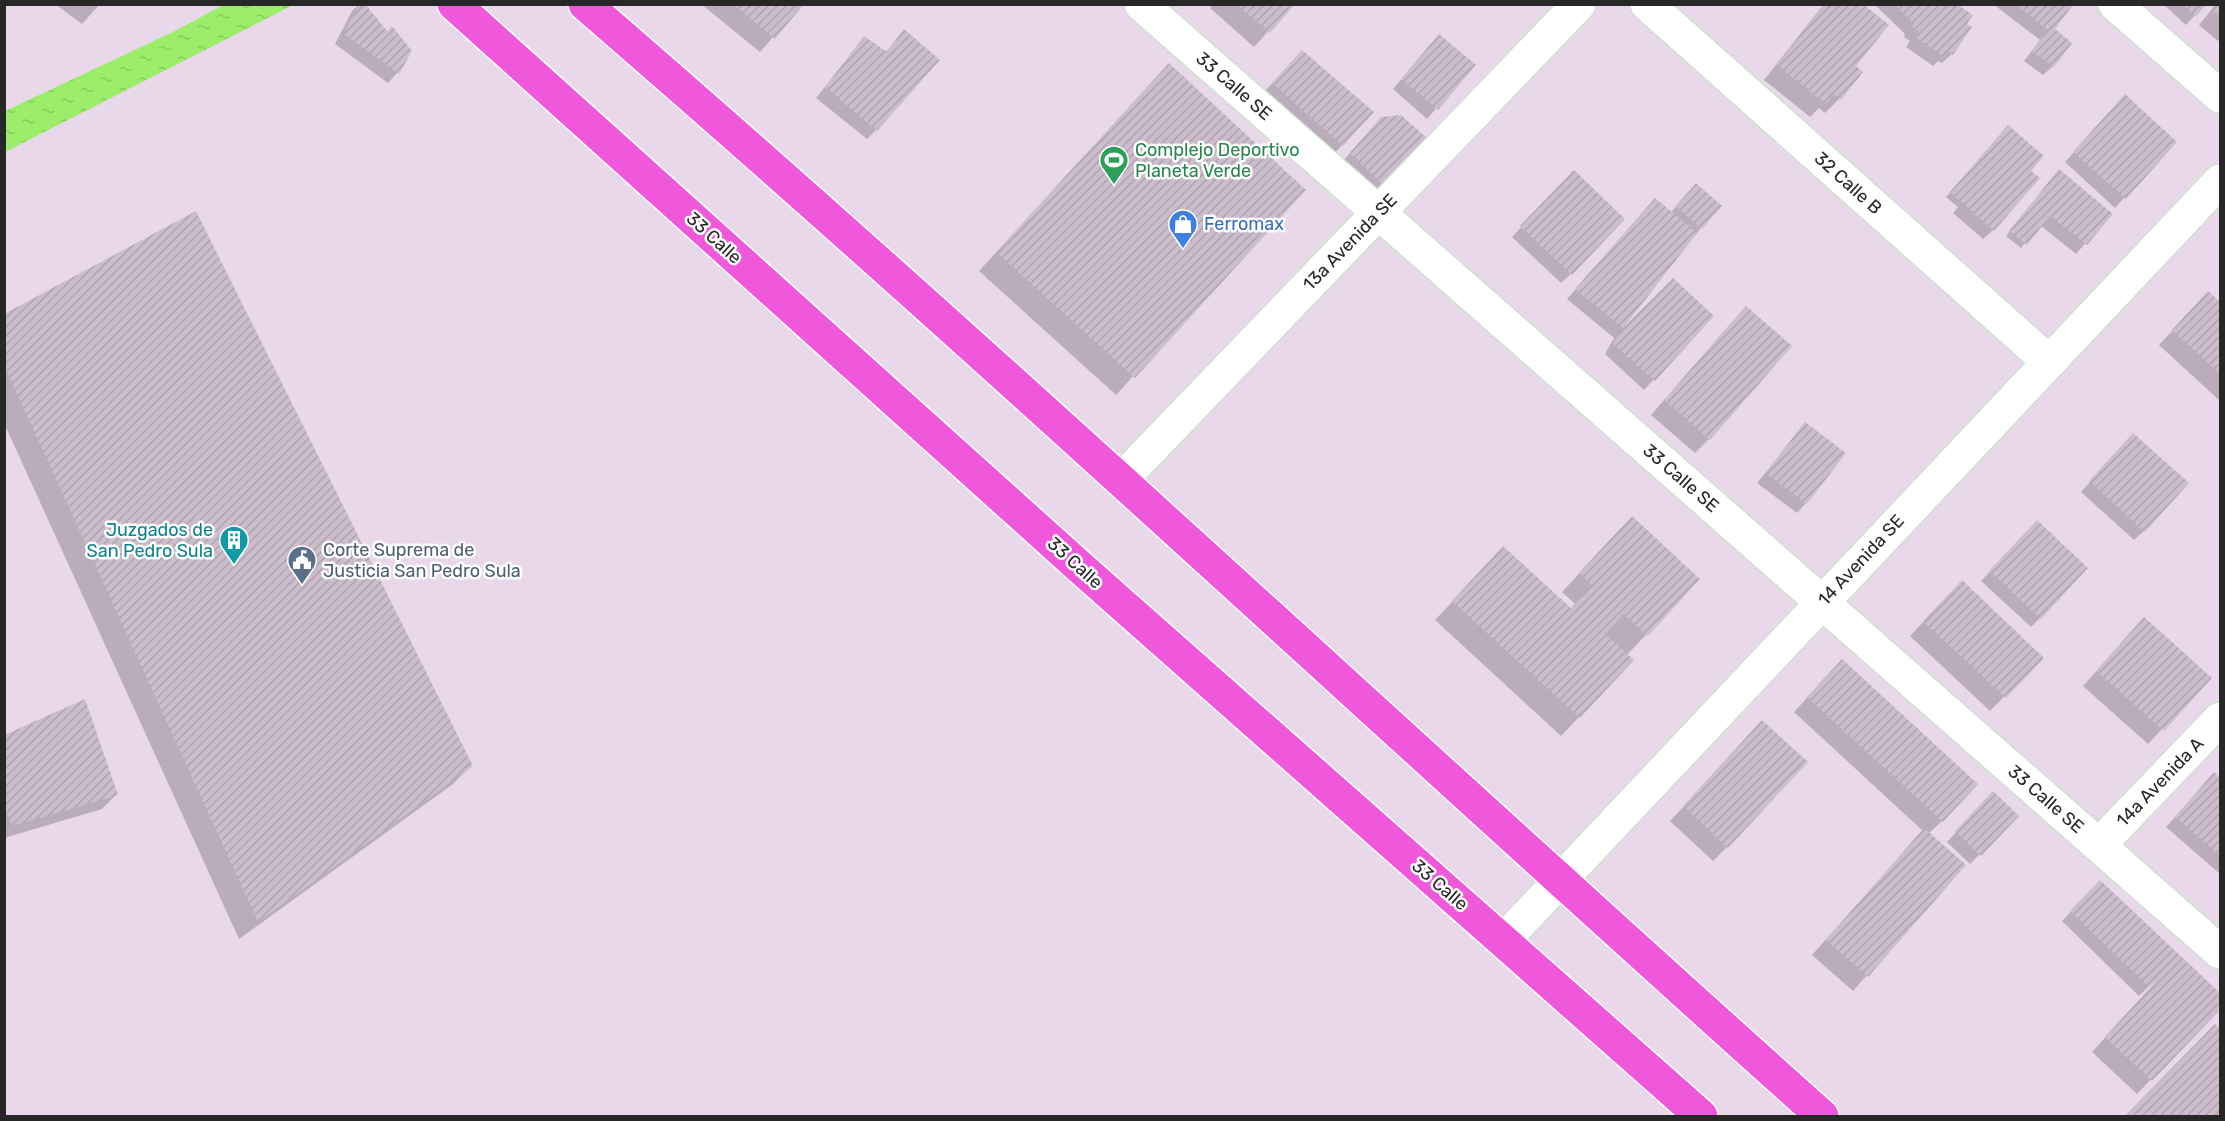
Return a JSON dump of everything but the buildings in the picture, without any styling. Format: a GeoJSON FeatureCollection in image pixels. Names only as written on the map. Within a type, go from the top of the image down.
{"type":"FeatureCollection","features":[{"type":"Feature","properties":{"kind":"main road","name":"33 Calle"},"geometry":{"type":"LineString","coordinates":[[454,4],[1082,569],[1701,1116]]}},
{"type":"Feature","properties":{"kind":"main road"},"geometry":{"type":"LineString","coordinates":[[585,4],[1122,479],[1560,882],[1822,1116]]}},
{"type":"Feature","properties":{"kind":"street","name":"33 Calle SE"},"geometry":{"type":"LineString","coordinates":[[1141,4],[2220,952]]}},
{"type":"Feature","properties":{"kind":"street","name":"13a Avenida SE"},"geometry":{"type":"LineString","coordinates":[[1122,479],[1579,4]]}},
{"type":"Feature","properties":{"kind":"street","name":"32 Calle B"},"geometry":{"type":"LineString","coordinates":[[1647,4],[2049,362]]}},
{"type":"Feature","properties":{"kind":"street"},"geometry":{"type":"LineString","coordinates":[[2115,4],[2220,96]]}},
{"type":"Feature","properties":{"kind":"street","name":"14 Avenida SE"},"geometry":{"type":"LineString","coordinates":[[1503,941],[2220,181]]}},
{"type":"Feature","properties":{"kind":"street","name":"14a Avenida A"},"geometry":{"type":"LineString","coordinates":[[2099,845],[2220,719]]}},
{"type":"Feature","properties":{"kind":"water"},"geometry":{"type":"Polygon","coordinates":[[[225,4],[293,5],[5,152],[5,111],[173,32],[225,4]]]}},
{"type":"Feature","properties":{"kind":"place","name":"Complejo Deportivo Planeta Verde"},"geometry":{"type":"Point","coordinates":[1114,186]}},
{"type":"Feature","properties":{"kind":"place","name":"Ferromax"},"geometry":{"type":"Point","coordinates":[1183,250]}},
{"type":"Feature","properties":{"kind":"place","name":"Juzgados de San Pedro Sula"},"geometry":{"type":"Point","coordinates":[234,566]}},
{"type":"Feature","properties":{"kind":"place","name":"Corte Suprema de Justicia San Pedro Sula"},"geometry":{"type":"Point","coordinates":[302,586]}}]}
